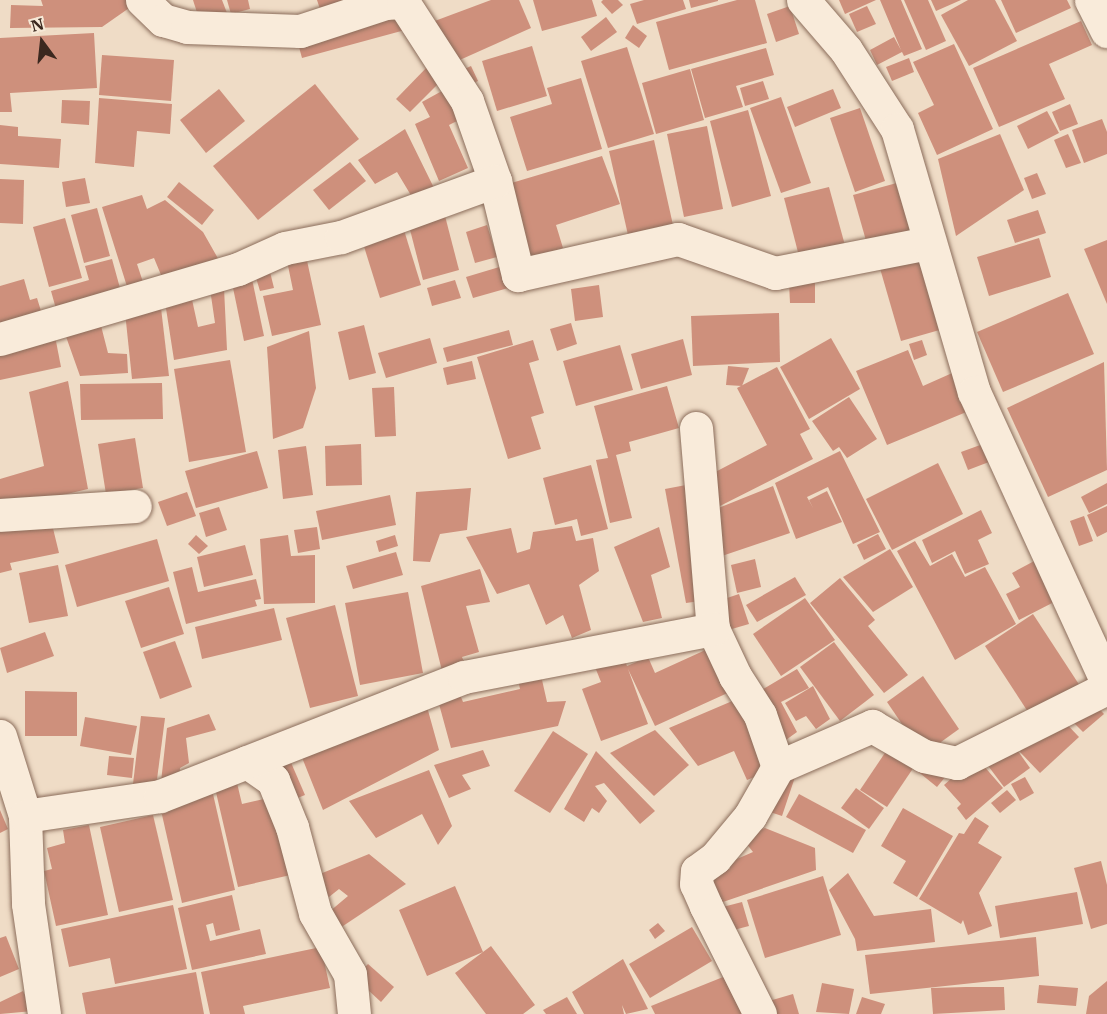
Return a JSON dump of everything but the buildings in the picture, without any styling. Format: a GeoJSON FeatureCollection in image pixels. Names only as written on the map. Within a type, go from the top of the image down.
{"type":"FeatureCollection","features":[{"type":"Feature","properties":{"kind":"street"},"geometry":{"type":"LineString","coordinates":[[142,0],[163,20],[187,27],[300,31],[385,3],[403,2],[467,101],[495,181],[518,275],[678,239],[775,273],[928,243]]}},
{"type":"Feature","properties":{"kind":"street"},"geometry":{"type":"LineString","coordinates":[[803,0],[846,50],[897,129],[928,243],[953,309],[974,392],[1107,683]]}},
{"type":"Feature","properties":{"kind":"street"},"geometry":{"type":"LineString","coordinates":[[1091,0],[1107,32]]}},
{"type":"Feature","properties":{"kind":"street"},"geometry":{"type":"LineString","coordinates":[[0,339],[238,269],[285,249],[340,237],[495,181]]}},
{"type":"Feature","properties":{"kind":"street"},"geometry":{"type":"LineString","coordinates":[[696,428],[713,628],[735,676],[760,715],[778,767]]}},
{"type":"Feature","properties":{"kind":"street"},"geometry":{"type":"LineString","coordinates":[[0,516],[135,506]]}},
{"type":"Feature","properties":{"kind":"street"},"geometry":{"type":"LineString","coordinates":[[25,816],[160,796],[464,677],[713,628]]}},
{"type":"Feature","properties":{"kind":"street"},"geometry":{"type":"LineString","coordinates":[[760,1014],[696,884],[697,871],[715,858],[750,816],[778,767],[872,726],[924,756],[957,763],[1107,688]]}},
{"type":"Feature","properties":{"kind":"street"},"geometry":{"type":"LineString","coordinates":[[0,736],[25,816],[28,904],[44,1014]]}},
{"type":"Feature","properties":{"kind":"street"},"geometry":{"type":"LineString","coordinates":[[247,762],[273,780],[292,827],[315,913],[350,974],[354,1014]]}}]}
